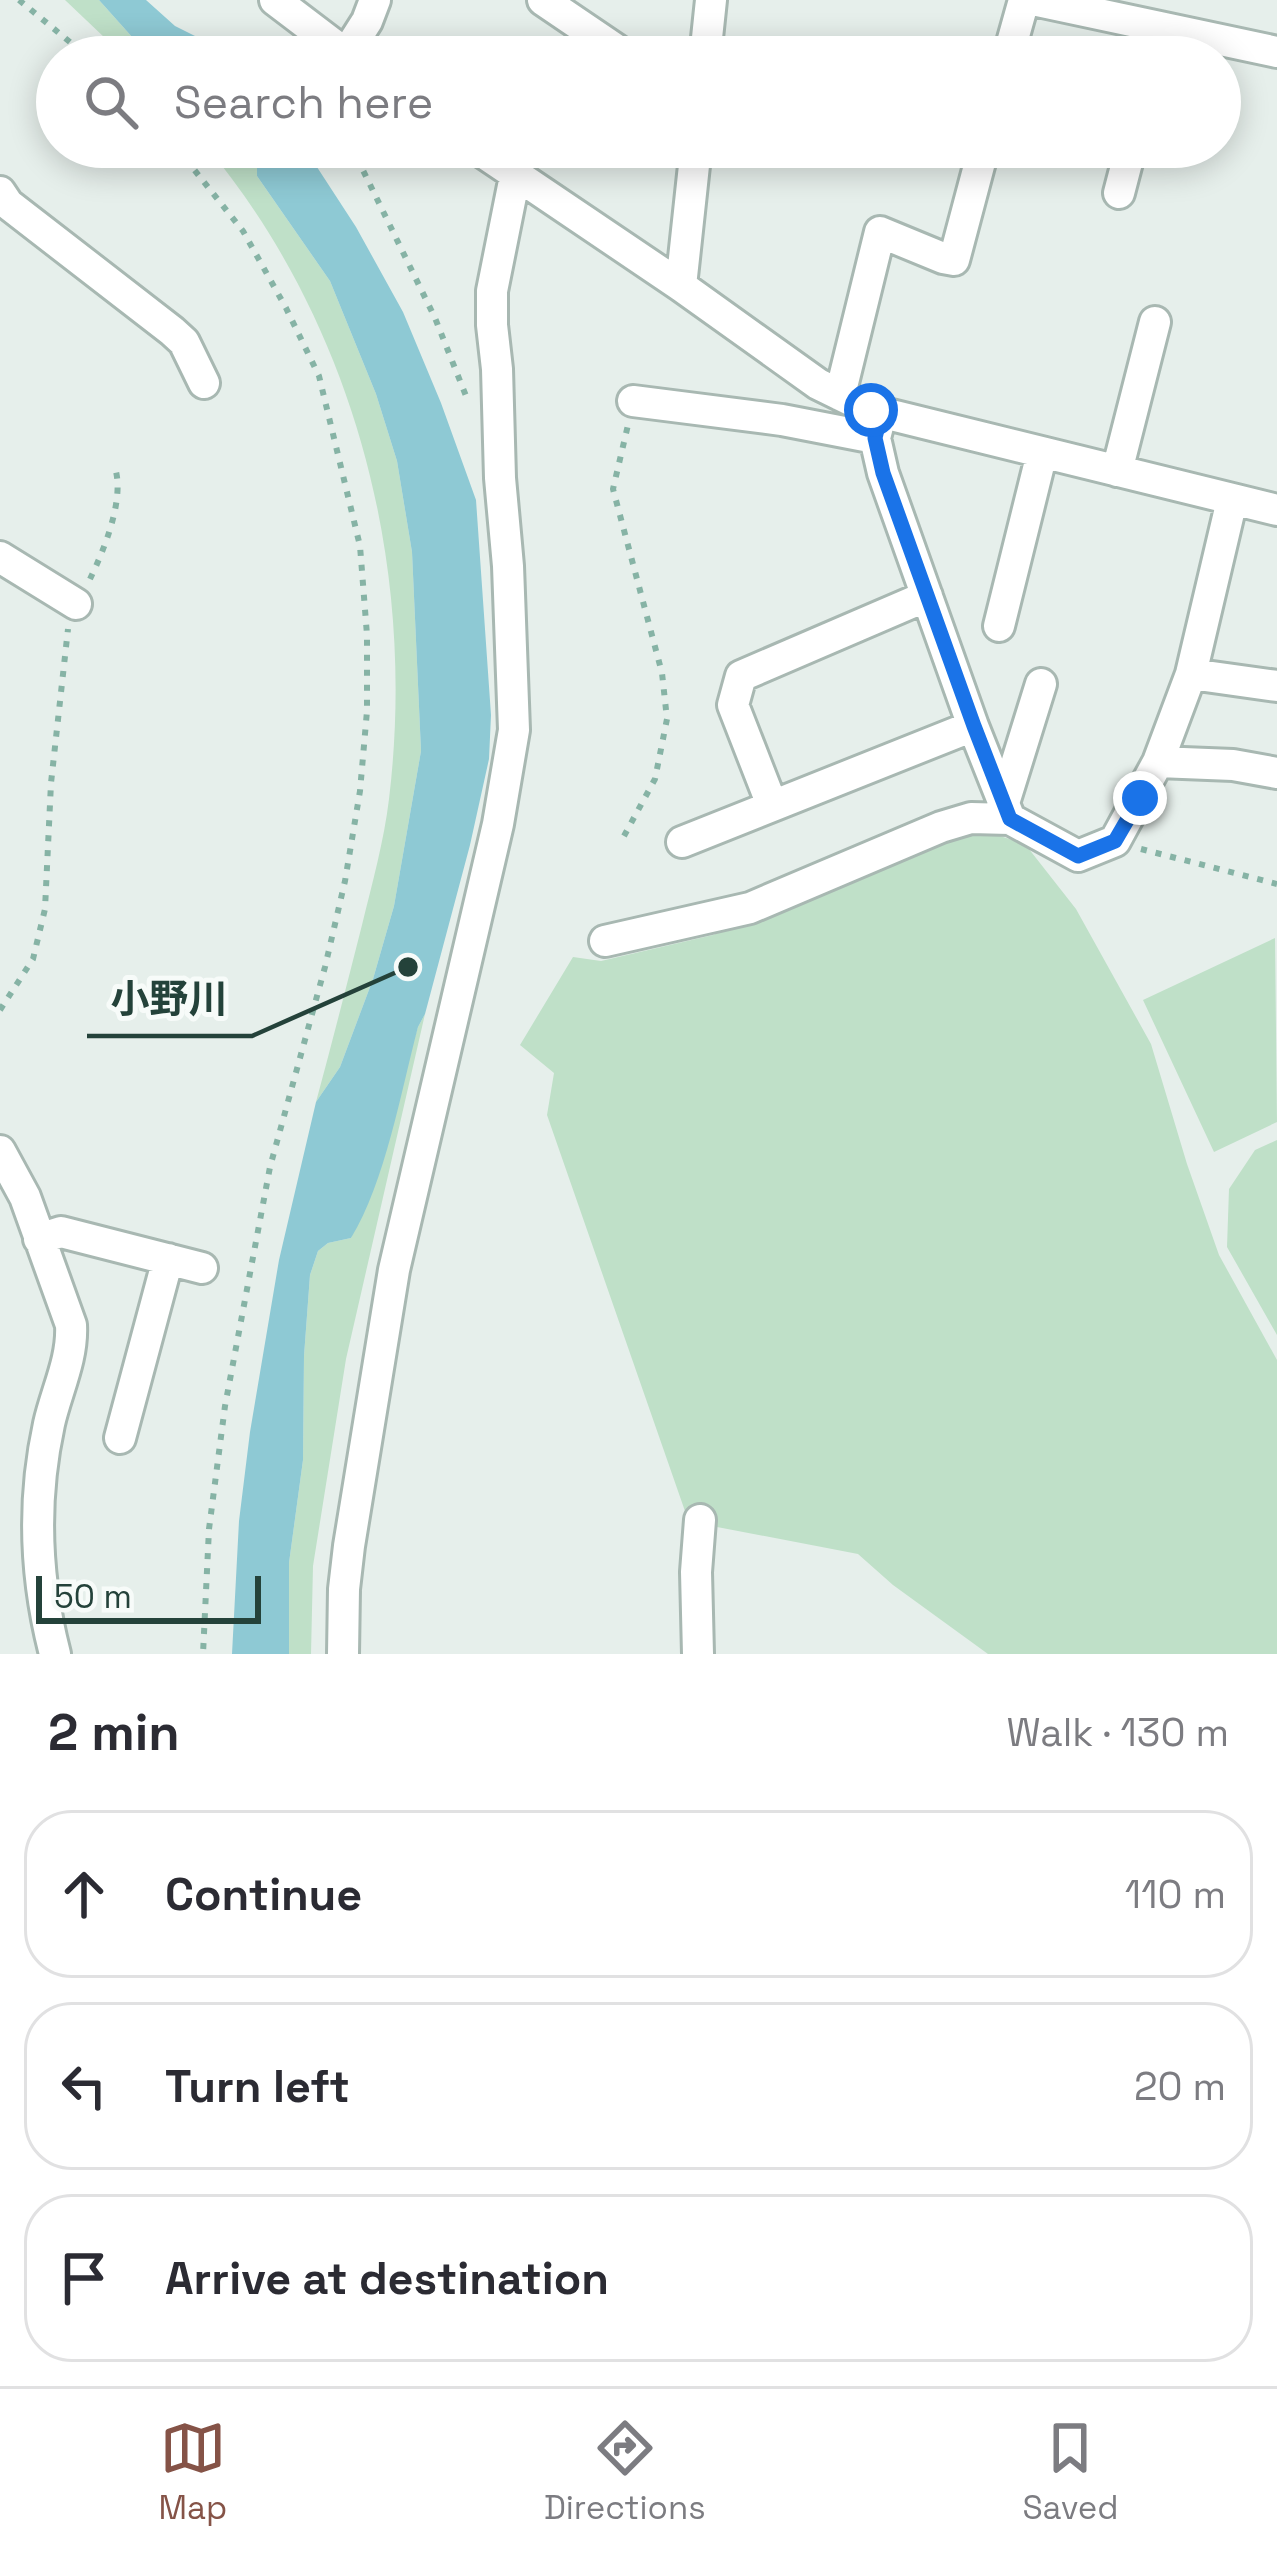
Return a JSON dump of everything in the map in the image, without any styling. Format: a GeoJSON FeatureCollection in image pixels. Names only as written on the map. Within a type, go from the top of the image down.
{"type":"FeatureCollection","features":[{"type":"Feature","properties":{"kind":"street"},"geometry":{"type":"LineString","coordinates":[[275,0],[323,36]]}},
{"type":"Feature","properties":{"kind":"street"},"geometry":{"type":"LineString","coordinates":[[359,36],[375,0]]}},
{"type":"Feature","properties":{"kind":"street"},"geometry":{"type":"LineString","coordinates":[[543,0],[596,36]]}},
{"type":"Feature","properties":{"kind":"street"},"geometry":{"type":"LineString","coordinates":[[707,36],[711,0]]}},
{"type":"Feature","properties":{"kind":"street"},"geometry":{"type":"LineString","coordinates":[[1015,36],[1028,0],[1084,6],[1196,36]]}},
{"type":"Feature","properties":{"kind":"street"},"geometry":{"type":"LineString","coordinates":[[1241,45],[1277,52]]}},
{"type":"Feature","properties":{"kind":"street"},"geometry":{"type":"LineString","coordinates":[[504,168],[840,395],[878,426],[883,473],[1007,811],[1078,856],[1115,841],[1158,762],[1191,674],[1232,500]]}},
{"type":"Feature","properties":{"kind":"street"},"geometry":{"type":"LineString","coordinates":[[681,286],[694,168]]}},
{"type":"Feature","properties":{"kind":"street"},"geometry":{"type":"LineString","coordinates":[[840,395],[880,232],[954,260],[980,221],[983,168]]}},
{"type":"Feature","properties":{"kind":"street"},"geometry":{"type":"LineString","coordinates":[[1119,193],[1126,168]]}},
{"type":"Feature","properties":{"kind":"street"},"geometry":{"type":"LineString","coordinates":[[343,1654],[344,1589],[394,1270],[498,824],[514,730],[492,291],[515,176]]}},
{"type":"Feature","properties":{"kind":"street"},"geometry":{"type":"LineString","coordinates":[[0,192],[8,204],[184,342],[204,383]]}},
{"type":"Feature","properties":{"kind":"street"},"geometry":{"type":"LineString","coordinates":[[1117,471],[1155,322]]}},
{"type":"Feature","properties":{"kind":"street"},"geometry":{"type":"LineString","coordinates":[[633,400],[782,420],[878,426],[1042,453],[1277,510]]}},
{"type":"Feature","properties":{"kind":"street"},"geometry":{"type":"LineString","coordinates":[[999,626],[1042,453]]}},
{"type":"Feature","properties":{"kind":"street"},"geometry":{"type":"LineString","coordinates":[[0,556],[76,604]]}},
{"type":"Feature","properties":{"kind":"street"},"geometry":{"type":"LineString","coordinates":[[772,805],[734,705],[741,676],[927,596]]}},
{"type":"Feature","properties":{"kind":"street"},"geometry":{"type":"LineString","coordinates":[[1191,674],[1277,686]]}},
{"type":"Feature","properties":{"kind":"street"},"geometry":{"type":"LineString","coordinates":[[1007,811],[1041,684]]}},
{"type":"Feature","properties":{"kind":"street"},"geometry":{"type":"LineString","coordinates":[[682,842],[974,726]]}},
{"type":"Feature","properties":{"kind":"street"},"geometry":{"type":"LineString","coordinates":[[1158,762],[1198,761],[1277,773]]}},
{"type":"Feature","properties":{"kind":"street"},"geometry":{"type":"LineString","coordinates":[[605,940],[750,908],[941,826],[1007,811]]}},
{"type":"Feature","properties":{"kind":"street"},"geometry":{"type":"LineString","coordinates":[[0,1151],[25,1197],[71,1325],[72,1342],[49,1423],[37,1490],[43,1609],[55,1654]]}},
{"type":"Feature","properties":{"kind":"street"},"geometry":{"type":"LineString","coordinates":[[39,1238],[61,1232],[202,1268]]}},
{"type":"Feature","properties":{"kind":"street"},"geometry":{"type":"LineString","coordinates":[[132,1421],[168,1259]]}},
{"type":"Feature","properties":{"kind":"street"},"geometry":{"type":"LineString","coordinates":[[698,1654],[700,1520]]}},
{"type":"Feature","properties":{"kind":"path"},"geometry":{"type":"LineString","coordinates":[[19,0],[65,36]]}},
{"type":"Feature","properties":{"kind":"path"},"geometry":{"type":"LineString","coordinates":[[193,168],[243,231],[319,376],[360,546],[367,635],[361,791],[325,967],[270,1167],[232,1365],[209,1529],[203,1654]]}},
{"type":"Feature","properties":{"kind":"path"},"geometry":{"type":"LineString","coordinates":[[362,168],[435,318],[474,413]]}},
{"type":"Feature","properties":{"kind":"path"},"geometry":{"type":"LineString","coordinates":[[624,836],[656,779],[667,719],[662,673],[614,489],[633,400]]}},
{"type":"Feature","properties":{"kind":"path"},"geometry":{"type":"LineString","coordinates":[[0,1010],[33,958],[45,909],[65,642],[76,604],[105,543],[118,493],[115,468]]}},
{"type":"Feature","properties":{"kind":"path"},"geometry":{"type":"LineString","coordinates":[[1115,841],[1277,884]]}},
{"type":"Feature","properties":{"kind":"green space"},"geometry":{"type":"Polygon","coordinates":[[[65,0],[99,0],[131,36],[103,36],[65,0]]]}},
{"type":"Feature","properties":{"kind":"green space"},"geometry":{"type":"Polygon","coordinates":[[[223,168],[257,168],[257,176],[330,281],[376,394],[397,461],[412,552],[421,751],[394,906],[340,1067],[316,1102],[387,815],[395,712],[393,625],[383,539],[364,454],[337,371],[302,292],[259,217],[223,168]]]}},
{"type":"Feature","properties":{"kind":"green space"},"geometry":{"type":"Polygon","coordinates":[[[978,829],[1025,844],[1076,909],[1151,1044],[1219,1255],[1277,1360],[1277,1654],[988,1654],[858,1554],[717,1527],[686,1514],[547,1115],[554,1073],[520,1045],[573,957],[601,961],[713,935],[978,829]]]}},
{"type":"Feature","properties":{"kind":"green space"},"geometry":{"type":"Polygon","coordinates":[[[1275,938],[1277,1122],[1214,1152],[1143,1000],[1275,938]]]}},
{"type":"Feature","properties":{"kind":"green space"},"geometry":{"type":"Polygon","coordinates":[[[425,1014],[346,1359],[313,1566],[311,1654],[289,1654],[289,1563],[303,1460],[310,1275],[318,1251],[328,1243],[351,1238],[425,1014]]]}},
{"type":"Feature","properties":{"kind":"green space"},"geometry":{"type":"Polygon","coordinates":[[[1277,1140],[1277,1335],[1227,1247],[1229,1189],[1255,1150],[1277,1140]]]}},
{"type":"Feature","properties":{"kind":"water"},"geometry":{"type":"Polygon","coordinates":[[[99,0],[146,0],[175,26],[195,36],[131,36],[99,0]]]}},
{"type":"Feature","properties":{"kind":"water"},"geometry":{"type":"Polygon","coordinates":[[[257,168],[318,168],[403,312],[476,500],[491,715],[489,759],[470,845],[383,1164],[351,1238],[328,1243],[318,1251],[310,1275],[303,1460],[289,1563],[289,1654],[232,1654],[239,1521],[250,1432],[279,1260],[316,1102],[340,1067],[373,979],[394,906],[421,751],[412,552],[397,461],[376,394],[330,281],[257,176],[257,168]]]}},
{"type":"Feature","properties":{"kind":"place","name":"小野川"},"geometry":{"type":"Point","coordinates":[408,967]}},
{"type":"Feature","properties":{"kind":"route"},"geometry":{"type":"LineString","coordinates":[[871,410],[881,413],[875,438],[883,473],[1010,819],[1078,856],[1115,841],[1140,798]]}}]}
